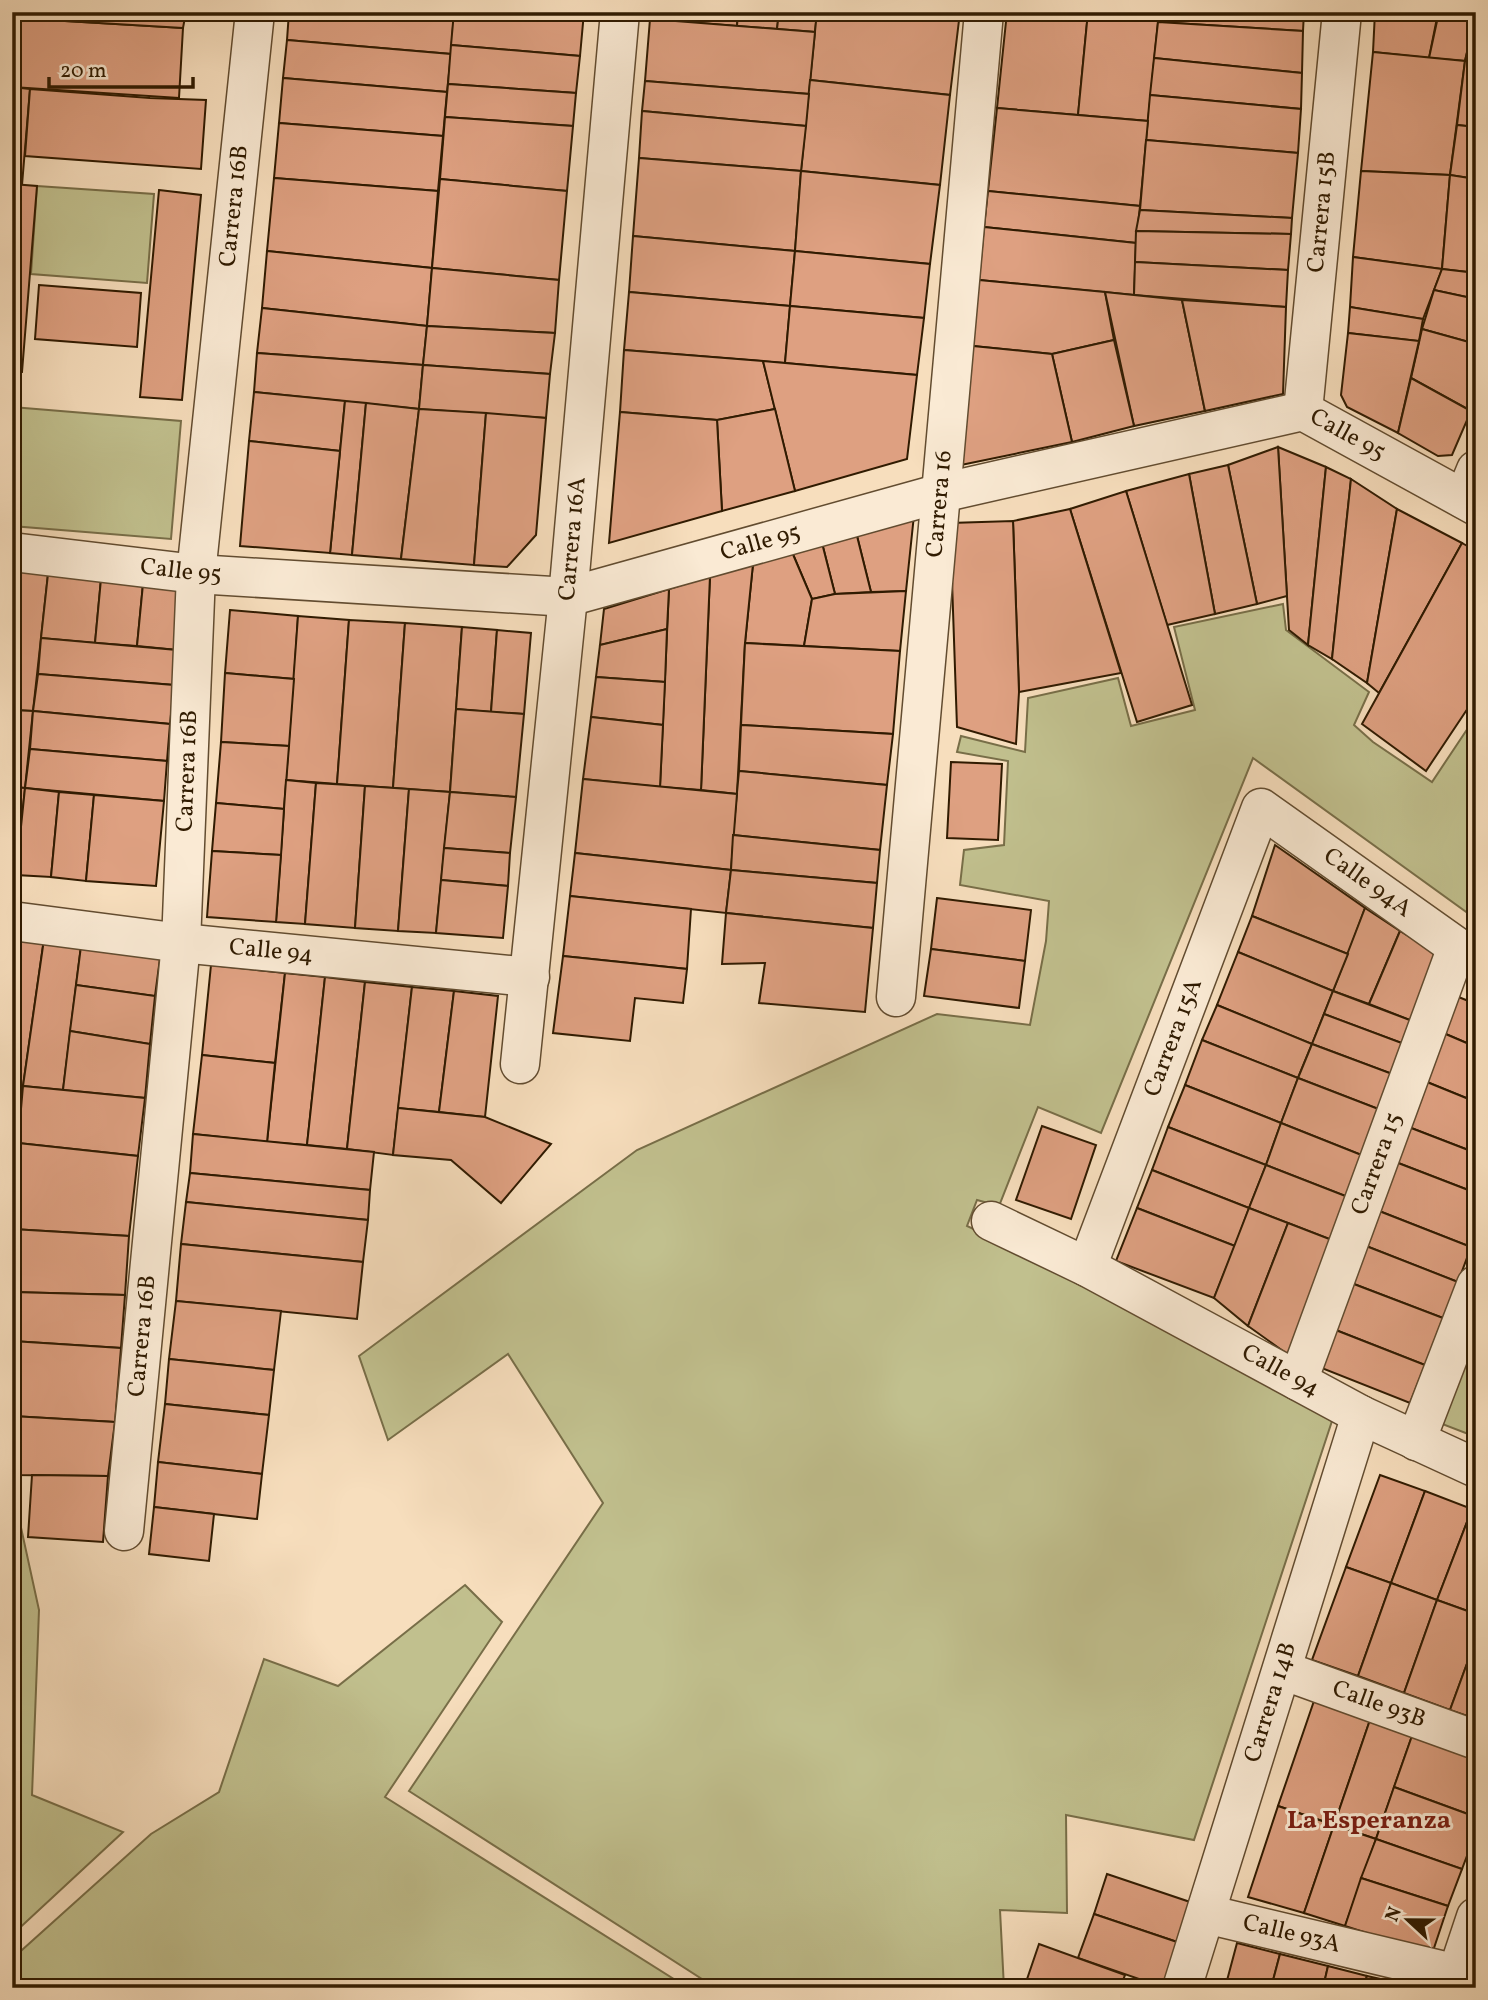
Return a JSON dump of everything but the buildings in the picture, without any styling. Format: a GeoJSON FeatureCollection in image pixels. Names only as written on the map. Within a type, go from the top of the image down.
{"type":"FeatureCollection","features":[{"type":"Feature","properties":{"kind":"street","name":"Carrera 16B"},"geometry":{"type":"LineString","coordinates":[[124,1531],[181,943],[196,574],[255,12]]}},
{"type":"Feature","properties":{"kind":"street","name":"Carrera 16A"},"geometry":{"type":"LineString","coordinates":[[520,1064],[568,597],[620,12]]}},
{"type":"Feature","properties":{"kind":"street","name":"Carrera 16"},"geometry":{"type":"LineString","coordinates":[[895,997],[984,12]]}},
{"type":"Feature","properties":{"kind":"street","name":"Carrera 15B"},"geometry":{"type":"LineString","coordinates":[[1303,411],[1342,12]]}},
{"type":"Feature","properties":{"kind":"street","name":"Calle 95"},"geometry":{"type":"LineString","coordinates":[[12,552],[196,574],[568,597],[941,493],[1303,411],[1472,492]]}},
{"type":"Feature","properties":{"kind":"street","name":"Calle 94A"},"geometry":{"type":"LineString","coordinates":[[1261,808],[1466,952]]}},
{"type":"Feature","properties":{"kind":"street","name":"Carrera 15A"},"geometry":{"type":"LineString","coordinates":[[1087,1267],[1261,808]]}},
{"type":"Feature","properties":{"kind":"street","name":"Calle 94"},"geometry":{"type":"LineString","coordinates":[[12,921],[181,943],[530,977]]}},
{"type":"Feature","properties":{"kind":"street","name":"Carrera 15"},"geometry":{"type":"LineString","coordinates":[[1298,1381],[1466,952]]}},
{"type":"Feature","properties":{"kind":"street","name":"Calle 94"},"geometry":{"type":"LineString","coordinates":[[991,1221],[1087,1267],[1361,1415],[1476,1468]]}},
{"type":"Feature","properties":{"kind":"street"},"geometry":{"type":"LineString","coordinates":[[1416,1441],[1476,1285]]}},
{"type":"Feature","properties":{"kind":"street","name":"Carrera 14B"},"geometry":{"type":"LineString","coordinates":[[1182,1988],[1361,1415]]}},
{"type":"Feature","properties":{"kind":"street","name":"Calle 93B"},"geometry":{"type":"LineString","coordinates":[[1282,1670],[1476,1740]]}},
{"type":"Feature","properties":{"kind":"street","name":"Calle 93A"},"geometry":{"type":"LineString","coordinates":[[1206,1914],[1457,1974],[1476,1917]]}},
{"type":"Feature","properties":{"kind":"shaded area"},"geometry":{"type":"Polygon","coordinates":[[[37,186],[154,194],[147,283],[31,274],[37,186]]]}},
{"type":"Feature","properties":{"kind":"shaded area"},"geometry":{"type":"Polygon","coordinates":[[[12,407],[181,421],[171,539],[12,526],[12,407]]]}},
{"type":"Feature","properties":{"kind":"shaded area"},"geometry":{"type":"Polygon","coordinates":[[[1283,604],[1286,630],[1369,692],[1354,725],[1373,742],[1432,782],[1476,716],[1476,919],[1253,758],[1101,1133],[1038,1107],[999,1206],[977,1200],[967,1226],[1083,1281],[1332,1421],[1194,1840],[1066,1815],[1067,1913],[1000,1910],[1004,1988],[716,1988],[409,1791],[603,1503],[508,1354],[388,1440],[359,1356],[637,1150],[937,1014],[1030,1025],[1046,941],[1049,901],[960,885],[964,850],[1004,845],[1008,761],[957,752],[961,736],[1025,752],[1028,698],[1118,678],[1131,726],[1195,710],[1174,627],[1283,604]]]}},
{"type":"Feature","properties":{"kind":"shaded area"},"geometry":{"type":"Polygon","coordinates":[[[1476,1323],[1476,1437],[1437,1422],[1476,1323]]]}},
{"type":"Feature","properties":{"kind":"shaded area"},"geometry":{"type":"Polygon","coordinates":[[[12,1514],[20,1523],[39,1610],[32,1795],[123,1832],[12,1935],[12,1514]]]}},
{"type":"Feature","properties":{"kind":"shaded area"},"geometry":{"type":"Polygon","coordinates":[[[465,1585],[502,1622],[385,1797],[688,1988],[12,1988],[12,1959],[151,1834],[219,1792],[264,1659],[338,1686],[465,1585]]]}},
{"type":"Feature","properties":{"kind":"district","name":"La Esperanza"},"geometry":{"type":"Point","coordinates":[1369,1821]}}]}
